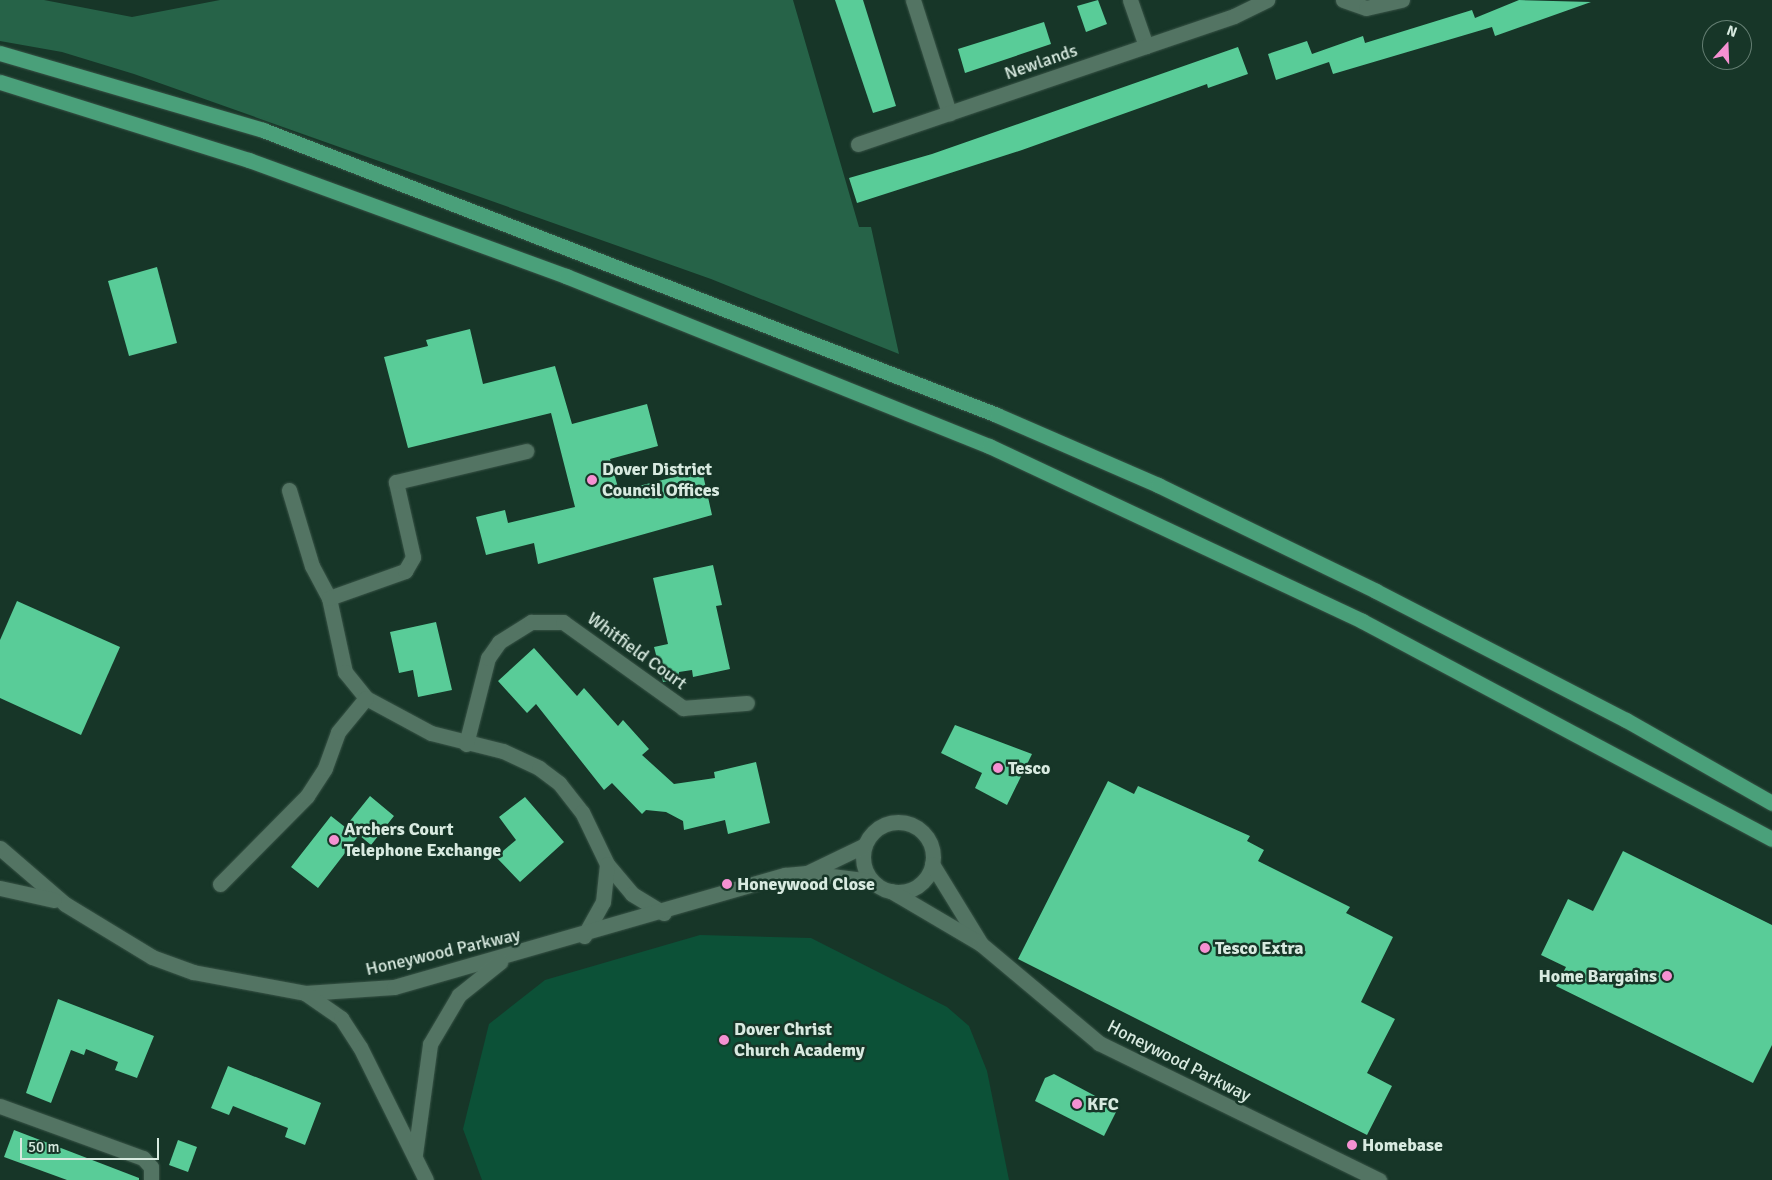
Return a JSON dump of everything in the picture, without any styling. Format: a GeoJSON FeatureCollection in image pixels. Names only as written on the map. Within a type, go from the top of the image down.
{"type":"FeatureCollection","features":[{"type":"Feature","properties":{"kind":"highway"},"geometry":{"type":"LineString","coordinates":[[0,53],[263,130],[998,415],[1158,486],[1376,591],[1626,720],[1772,803]]}},
{"type":"Feature","properties":{"kind":"highway"},"geometry":{"type":"LineString","coordinates":[[0,82],[259,163],[566,276],[989,446],[1362,621],[1772,839]]}},
{"type":"Feature","properties":{"kind":"street"},"geometry":{"type":"LineString","coordinates":[[913,0],[949,113]]}},
{"type":"Feature","properties":{"kind":"street"},"geometry":{"type":"LineString","coordinates":[[1130,0],[1146,46]]}},
{"type":"Feature","properties":{"kind":"street","name":"Newlands"},"geometry":{"type":"LineString","coordinates":[[858,144],[1146,46],[1267,0]]}},
{"type":"Feature","properties":{"kind":"street"},"geometry":{"type":"LineString","coordinates":[[1342,0],[1366,8],[1402,0]]}},
{"type":"Feature","properties":{"kind":"street"},"geometry":{"type":"LineString","coordinates":[[328,598],[405,571],[413,557],[396,482],[526,451]]}},
{"type":"Feature","properties":{"kind":"street"},"geometry":{"type":"LineString","coordinates":[[289,490],[312,566],[328,598],[345,672],[366,698],[402,720],[466,744],[522,758],[558,783],[582,812],[606,864],[632,894],[664,913]]}},
{"type":"Feature","properties":{"kind":"street","name":"Whitfield Court"},"geometry":{"type":"LineString","coordinates":[[466,744],[488,658],[499,642],[532,622],[563,622],[683,708],[747,703]]}},
{"type":"Feature","properties":{"kind":"street"},"geometry":{"type":"LineString","coordinates":[[220,884],[307,796],[325,768],[338,732],[366,698]]}},
{"type":"Feature","properties":{"kind":"street"},"geometry":{"type":"LineString","coordinates":[[907,823],[926,833],[932,864],[920,885],[891,891],[872,881],[864,864],[865,845],[878,828],[907,823]]}},
{"type":"Feature","properties":{"kind":"street","name":"Honeywood Parkway"},"geometry":{"type":"LineString","coordinates":[[0,848],[65,904],[152,957],[194,972],[305,993],[394,987],[505,958],[807,873],[865,845]]}},
{"type":"Feature","properties":{"kind":"street"},"geometry":{"type":"LineString","coordinates":[[584,936],[603,902],[606,864]]}},
{"type":"Feature","properties":{"kind":"street","name":"Honeywood Parkway"},"geometry":{"type":"LineString","coordinates":[[932,864],[981,944]]}},
{"type":"Feature","properties":{"kind":"street","name":"Honeywood Parkway"},"geometry":{"type":"LineString","coordinates":[[807,873],[872,881]]}},
{"type":"Feature","properties":{"kind":"street","name":"Honeywood Parkway"},"geometry":{"type":"LineString","coordinates":[[0,888],[36,893],[65,904]]}},
{"type":"Feature","properties":{"kind":"street","name":"Honeywood Parkway"},"geometry":{"type":"LineString","coordinates":[[891,891],[981,944],[1099,1043],[1379,1180]]}},
{"type":"Feature","properties":{"kind":"street"},"geometry":{"type":"LineString","coordinates":[[415,1154],[430,1044],[458,995],[505,958]]}},
{"type":"Feature","properties":{"kind":"street"},"geometry":{"type":"LineString","coordinates":[[305,993],[340,1018],[415,1154],[426,1180]]}},
{"type":"Feature","properties":{"kind":"street"},"geometry":{"type":"LineString","coordinates":[[0,1106],[142,1158],[150,1166],[151,1180]]}},
{"type":"Feature","properties":{"kind":"green space"},"geometry":{"type":"Polygon","coordinates":[[[0,0],[44,0],[132,17],[220,0],[793,0],[859,227],[871,227],[899,354],[711,279],[134,74],[62,52],[0,41],[0,0]]]}},
{"type":"Feature","properties":{"kind":"green space","name":"Dover Christ Church Academy"},"geometry":{"type":"Polygon","coordinates":[[[700,935],[811,938],[947,1007],[969,1026],[987,1071],[1009,1180],[482,1180],[463,1129],[489,1024],[545,980],[700,935]]]}},
{"type":"Feature","properties":{"kind":"building"},"geometry":{"type":"Polygon","coordinates":[[[835,0],[863,0],[896,106],[873,113],[835,0]]]}},
{"type":"Feature","properties":{"kind":"building"},"geometry":{"type":"Polygon","coordinates":[[[1098,0],[1107,24],[1086,32],[1077,6],[1098,0]]]}},
{"type":"Feature","properties":{"kind":"building"},"geometry":{"type":"Polygon","coordinates":[[[1519,0],[1591,2],[1495,36],[1492,27],[1333,74],[1329,62],[1276,80],[1268,54],[1307,41],[1312,54],[1363,36],[1365,43],[1472,10],[1475,18],[1519,0]]]}},
{"type":"Feature","properties":{"kind":"building"},"geometry":{"type":"Polygon","coordinates":[[[1044,22],[1051,44],[965,73],[958,49],[1044,22]]]}},
{"type":"Feature","properties":{"kind":"building"},"geometry":{"type":"Polygon","coordinates":[[[1238,47],[1248,74],[1208,88],[1207,84],[1022,150],[857,203],[849,178],[932,154],[1238,47]]]}},
{"type":"Feature","properties":{"kind":"building"},"geometry":{"type":"Polygon","coordinates":[[[157,267],[177,343],[129,356],[108,281],[157,267]]]}},
{"type":"Feature","properties":{"kind":"building"},"geometry":{"type":"Polygon","coordinates":[[[470,329],[483,384],[555,366],[572,424],[647,404],[658,446],[610,459],[619,491],[702,470],[712,515],[538,564],[534,543],[486,555],[476,517],[505,510],[508,523],[575,507],[551,413],[408,448],[384,357],[428,346],[426,340],[470,329]]]}},
{"type":"Feature","properties":{"kind":"building"},"geometry":{"type":"Polygon","coordinates":[[[713,565],[722,605],[716,606],[730,669],[693,677],[692,670],[679,672],[679,680],[663,682],[654,647],[668,644],[653,578],[713,565]]]}},
{"type":"Feature","properties":{"kind":"building"},"geometry":{"type":"Polygon","coordinates":[[[17,601],[120,647],[81,735],[0,698],[0,640],[17,601]]]}},
{"type":"Feature","properties":{"kind":"building"},"geometry":{"type":"Polygon","coordinates":[[[436,622],[452,690],[418,697],[413,670],[399,673],[390,632],[436,622]]]}},
{"type":"Feature","properties":{"kind":"building"},"geometry":{"type":"Polygon","coordinates":[[[534,648],[577,696],[584,688],[618,726],[623,720],[649,749],[642,755],[674,784],[715,778],[714,772],[756,762],[770,823],[728,834],[725,820],[684,830],[683,821],[666,812],[646,810],[642,814],[612,783],[604,790],[536,704],[527,713],[498,681],[534,648]]]}},
{"type":"Feature","properties":{"kind":"building","name":"Tesco"},"geometry":{"type":"Polygon","coordinates":[[[955,725],[1032,754],[1007,805],[975,788],[982,773],[941,753],[955,725]]]}},
{"type":"Feature","properties":{"kind":"building","name":"Tesco Extra"},"geometry":{"type":"Polygon","coordinates":[[[1108,781],[1134,794],[1138,786],[1250,836],[1247,841],[1264,850],[1258,861],[1350,907],[1346,913],[1393,937],[1361,1002],[1395,1019],[1367,1073],[1392,1086],[1367,1135],[1018,959],[1108,781]]]}},
{"type":"Feature","properties":{"kind":"building","name":"Archers Court Telephone Exchange"},"geometry":{"type":"Polygon","coordinates":[[[370,796],[394,816],[371,845],[359,835],[318,888],[291,867],[331,816],[345,827],[370,796]]]}},
{"type":"Feature","properties":{"kind":"building"},"geometry":{"type":"Polygon","coordinates":[[[525,797],[564,842],[520,882],[496,857],[516,840],[499,817],[525,797]]]}},
{"type":"Feature","properties":{"kind":"building","name":"Home Bargains"},"geometry":{"type":"Polygon","coordinates":[[[1623,851],[1772,925],[1772,1045],[1753,1083],[1556,986],[1566,967],[1541,955],[1568,899],[1593,911],[1623,851]]]}},
{"type":"Feature","properties":{"kind":"building"},"geometry":{"type":"Polygon","coordinates":[[[58,999],[154,1036],[137,1078],[115,1070],[118,1062],[86,1049],[84,1055],[71,1050],[51,1103],[26,1093],[58,999]]]}},
{"type":"Feature","properties":{"kind":"building"},"geometry":{"type":"Polygon","coordinates":[[[228,1066],[321,1103],[305,1145],[285,1137],[288,1128],[233,1106],[229,1115],[211,1108],[228,1066]]]}},
{"type":"Feature","properties":{"kind":"building","name":"KFC"},"geometry":{"type":"Polygon","coordinates":[[[1054,1074],[1118,1108],[1104,1136],[1035,1101],[1045,1078],[1054,1074]]]}},
{"type":"Feature","properties":{"kind":"building"},"geometry":{"type":"Polygon","coordinates":[[[14,1130],[139,1178],[139,1180],[67,1180],[4,1157],[14,1130]]]}},
{"type":"Feature","properties":{"kind":"building"},"geometry":{"type":"Polygon","coordinates":[[[178,1140],[197,1147],[188,1172],[169,1165],[178,1140]]]}},
{"type":"Feature","properties":{"kind":"place","name":"Dover District Council Offices"},"geometry":{"type":"Point","coordinates":[592,480]}},
{"type":"Feature","properties":{"kind":"place","name":"Tesco"},"geometry":{"type":"Point","coordinates":[998,768]}},
{"type":"Feature","properties":{"kind":"place","name":"Archers Court Telephone Exchange"},"geometry":{"type":"Point","coordinates":[334,840]}},
{"type":"Feature","properties":{"kind":"place","name":"Honeywood Close"},"geometry":{"type":"Point","coordinates":[727,884]}},
{"type":"Feature","properties":{"kind":"place","name":"Tesco Extra"},"geometry":{"type":"Point","coordinates":[1205,948]}},
{"type":"Feature","properties":{"kind":"place","name":"Home Bargains"},"geometry":{"type":"Point","coordinates":[1667,976]}},
{"type":"Feature","properties":{"kind":"place","name":"Dover Christ Church Academy"},"geometry":{"type":"Point","coordinates":[724,1040]}},
{"type":"Feature","properties":{"kind":"place","name":"KFC"},"geometry":{"type":"Point","coordinates":[1077,1104]}},
{"type":"Feature","properties":{"kind":"place","name":"Homebase"},"geometry":{"type":"Point","coordinates":[1352,1145]}}]}
